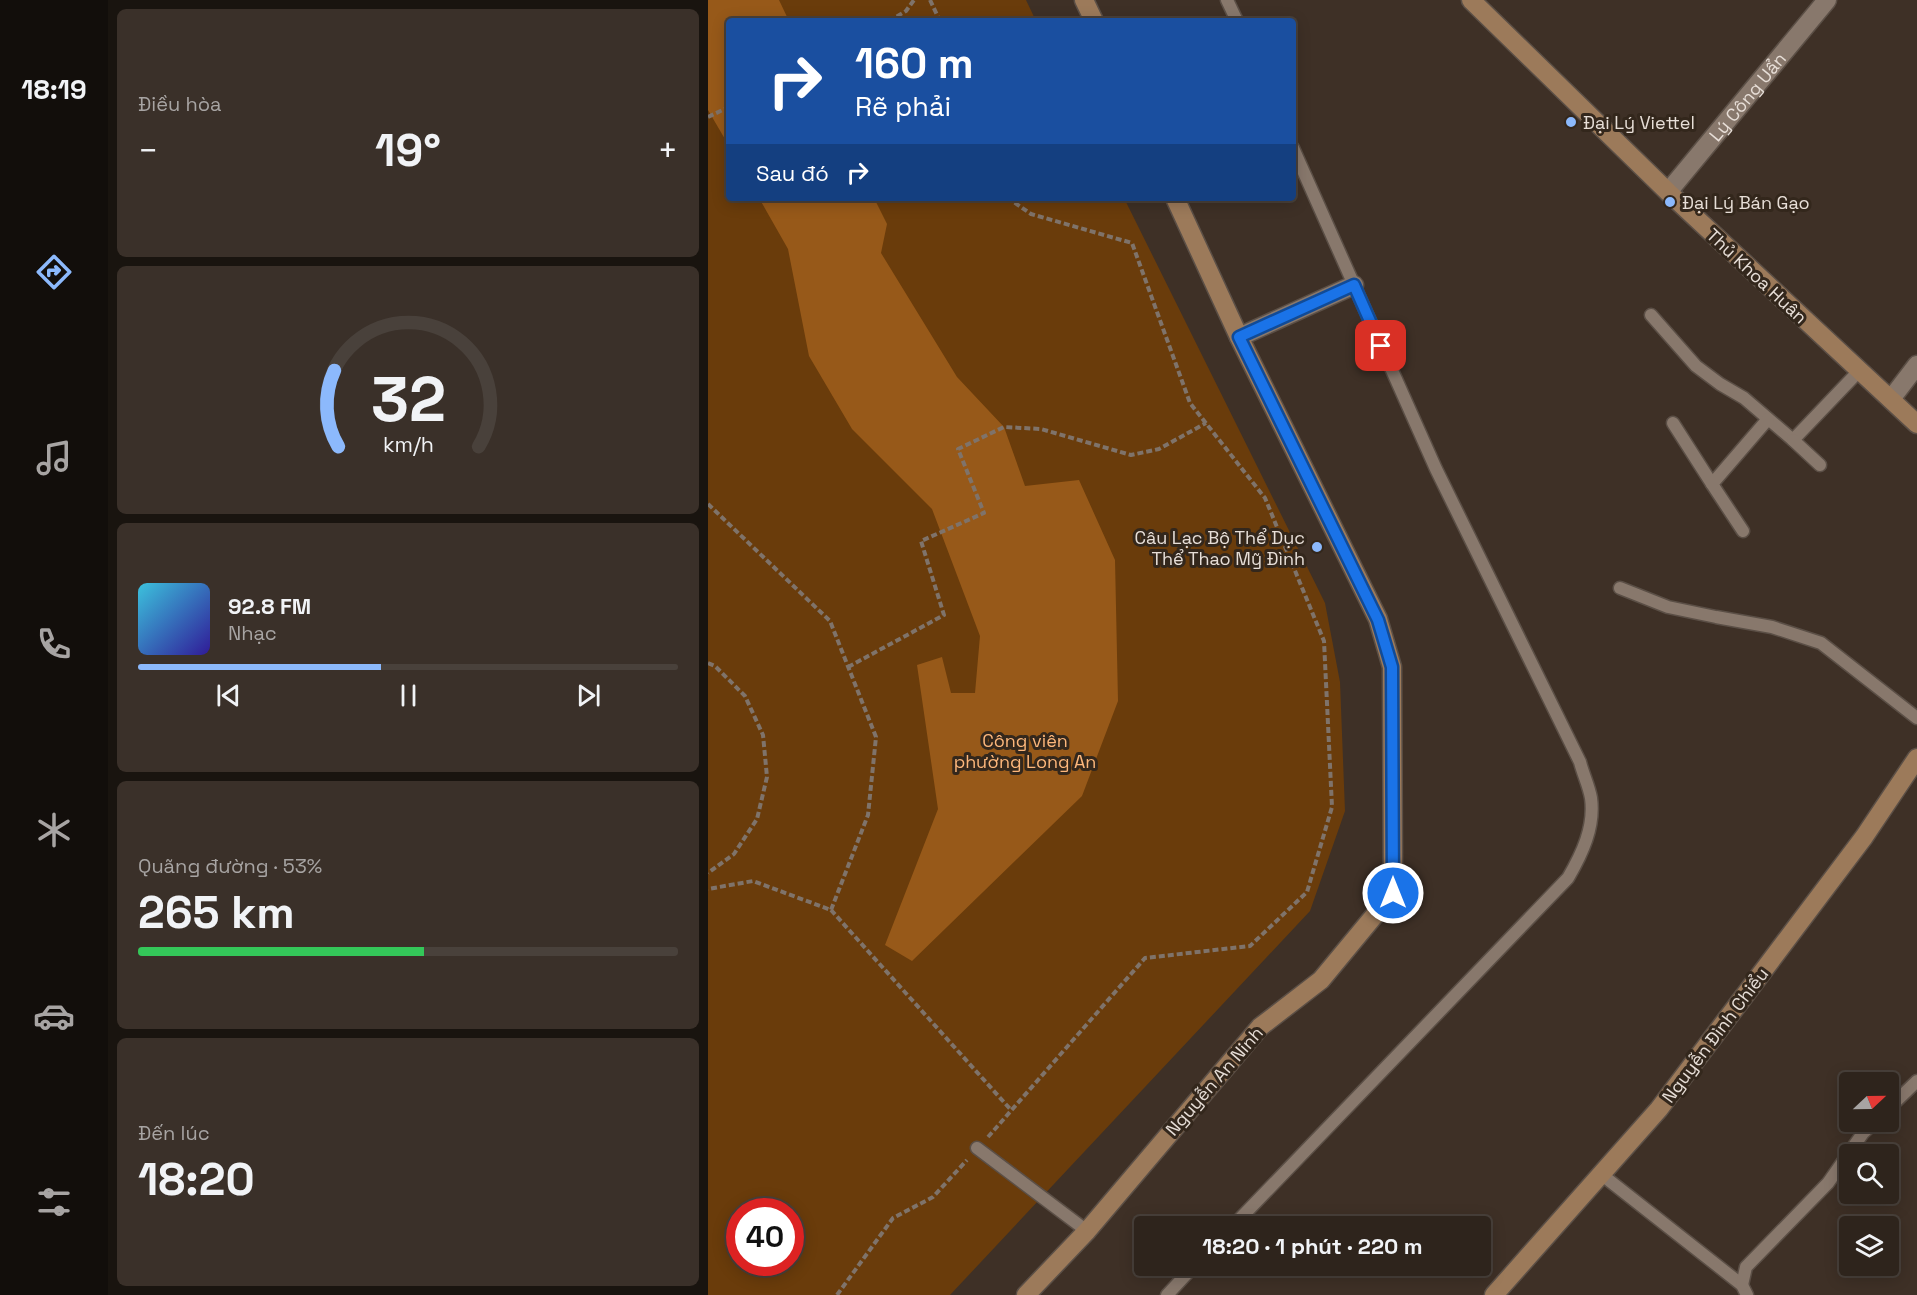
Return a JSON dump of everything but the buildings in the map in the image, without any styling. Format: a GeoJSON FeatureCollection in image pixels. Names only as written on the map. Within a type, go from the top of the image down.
{"type":"FeatureCollection","features":[{"type":"Feature","properties":{"kind":"street"},"geometry":{"type":"LineString","coordinates":[[1084,0],[1093,18]]}},
{"type":"Feature","properties":{"kind":"street","name":"Thủ Khoa Huân"},"geometry":{"type":"LineString","coordinates":[[1471,0],[1668,192],[1917,424]]}},
{"type":"Feature","properties":{"kind":"street","name":"Lý Công Uẩn"},"geometry":{"type":"LineString","coordinates":[[1668,192],[1827,0]]}},
{"type":"Feature","properties":{"kind":"street","name":"Nguyễn An Ninh"},"geometry":{"type":"LineString","coordinates":[[1026,1295],[1087,1231],[1260,1027],[1321,980],[1393,893],[1392,667],[1378,620],[1239,337],[1176,201]]}},
{"type":"Feature","properties":{"kind":"street"},"geometry":{"type":"LineString","coordinates":[[1239,337],[1354,285]]}},
{"type":"Feature","properties":{"kind":"street"},"geometry":{"type":"LineString","coordinates":[[1891,399],[1917,365]]}},
{"type":"Feature","properties":{"kind":"street","name":"Nguyễn Đình Chiểu"},"geometry":{"type":"LineString","coordinates":[[1494,1295],[1659,1109],[1864,837],[1917,758]]}},
{"type":"Feature","properties":{"kind":"lane"},"geometry":{"type":"LineString","coordinates":[[1227,0],[1236,18]]}},
{"type":"Feature","properties":{"kind":"lane"},"geometry":{"type":"LineString","coordinates":[[1243,1216],[1568,878],[1583,852],[1591,819],[1591,798],[1580,762],[1436,469],[1296,155]]}},
{"type":"Feature","properties":{"kind":"lane"},"geometry":{"type":"LineString","coordinates":[[1651,315],[1696,366],[1743,398],[1820,465]]}},
{"type":"Feature","properties":{"kind":"lane"},"geometry":{"type":"LineString","coordinates":[[1793,441],[1859,371]]}},
{"type":"Feature","properties":{"kind":"lane"},"geometry":{"type":"LineString","coordinates":[[1712,484],[1768,419]]}},
{"type":"Feature","properties":{"kind":"lane"},"geometry":{"type":"LineString","coordinates":[[1673,423],[1743,531]]}},
{"type":"Feature","properties":{"kind":"lane"},"geometry":{"type":"LineString","coordinates":[[1620,588],[1668,607],[1772,627],[1821,643],[1917,718]]}},
{"type":"Feature","properties":{"kind":"lane"},"geometry":{"type":"LineString","coordinates":[[1899,1098],[1917,1081]]}},
{"type":"Feature","properties":{"kind":"lane"},"geometry":{"type":"LineString","coordinates":[[1744,1290],[1746,1267],[1828,1183],[1864,1132]]}},
{"type":"Feature","properties":{"kind":"lane"},"geometry":{"type":"LineString","coordinates":[[977,1148],[1087,1231]]}},
{"type":"Feature","properties":{"kind":"lane"},"geometry":{"type":"LineString","coordinates":[[1601,1174],[1744,1290]]}},
{"type":"Feature","properties":{"kind":"lane"},"geometry":{"type":"LineString","coordinates":[[1167,1295],[1185,1276]]}},
{"type":"Feature","properties":{"kind":"path"},"geometry":{"type":"LineString","coordinates":[[894,18],[906,11],[914,0]]}},
{"type":"Feature","properties":{"kind":"path"},"geometry":{"type":"LineString","coordinates":[[930,0],[939,18]]}},
{"type":"Feature","properties":{"kind":"path"},"geometry":{"type":"LineString","coordinates":[[708,117],[726,108]]}},
{"type":"Feature","properties":{"kind":"path"},"geometry":{"type":"LineString","coordinates":[[837,1295],[893,1218],[933,1197],[1145,958],[1250,946],[1307,892],[1332,807],[1324,641],[1265,498],[1190,403],[1132,243],[1031,214],[1012,201]]}},
{"type":"Feature","properties":{"kind":"path"},"geometry":{"type":"LineString","coordinates":[[849,667],[944,615],[921,541],[984,513],[958,449],[1004,427],[1041,429],[1131,455],[1159,449],[1206,423]]}},
{"type":"Feature","properties":{"kind":"path"},"geometry":{"type":"LineString","coordinates":[[708,504],[830,621],[876,737],[868,815],[831,910]]}},
{"type":"Feature","properties":{"kind":"path"},"geometry":{"type":"LineString","coordinates":[[708,663],[715,666],[745,696],[763,735],[767,777],[757,819],[734,854],[708,873]]}},
{"type":"Feature","properties":{"kind":"path"},"geometry":{"type":"LineString","coordinates":[[708,889],[753,881],[831,910],[1011,1110]]}},
{"type":"Feature","properties":{"kind":"green space","name":"Công viên phường Long An"},"geometry":{"type":"Polygon","coordinates":[[[708,0],[1026,0],[1035,18],[726,18],[726,201],[1125,201],[1325,603],[1340,682],[1345,811],[1310,911],[950,1295],[708,1295],[708,0]]]}},
{"type":"Feature","properties":{"kind":"shaded area"},"geometry":{"type":"Polygon","coordinates":[[[708,0],[779,0],[788,18],[726,18],[726,141],[708,110],[708,0]]]}},
{"type":"Feature","properties":{"kind":"shaded area"},"geometry":{"type":"Polygon","coordinates":[[[761,201],[876,201],[887,224],[881,253],[957,377],[1004,427],[1025,486],[1079,480],[1115,560],[1118,701],[1082,796],[912,961],[885,945],[938,809],[917,665],[942,657],[951,693],[975,693],[980,636],[932,509],[852,429],[809,356],[788,249],[761,201]]]}},
{"type":"Feature","properties":{"kind":"place","name":"Đại Lý Viettel"},"geometry":{"type":"Point","coordinates":[1571,122]}},
{"type":"Feature","properties":{"kind":"place","name":"Đại Lý Bán Gạo"},"geometry":{"type":"Point","coordinates":[1670,202]}},
{"type":"Feature","properties":{"kind":"place","name":"Câu Lạc Bộ Thể Dục Thể Thao Mỹ Đình"},"geometry":{"type":"Point","coordinates":[1317,547]}},
{"type":"Feature","properties":{"kind":"route"},"geometry":{"type":"LineString","coordinates":[[1381,346],[1354,285],[1239,337],[1378,620],[1392,667],[1393,893]]}}]}
